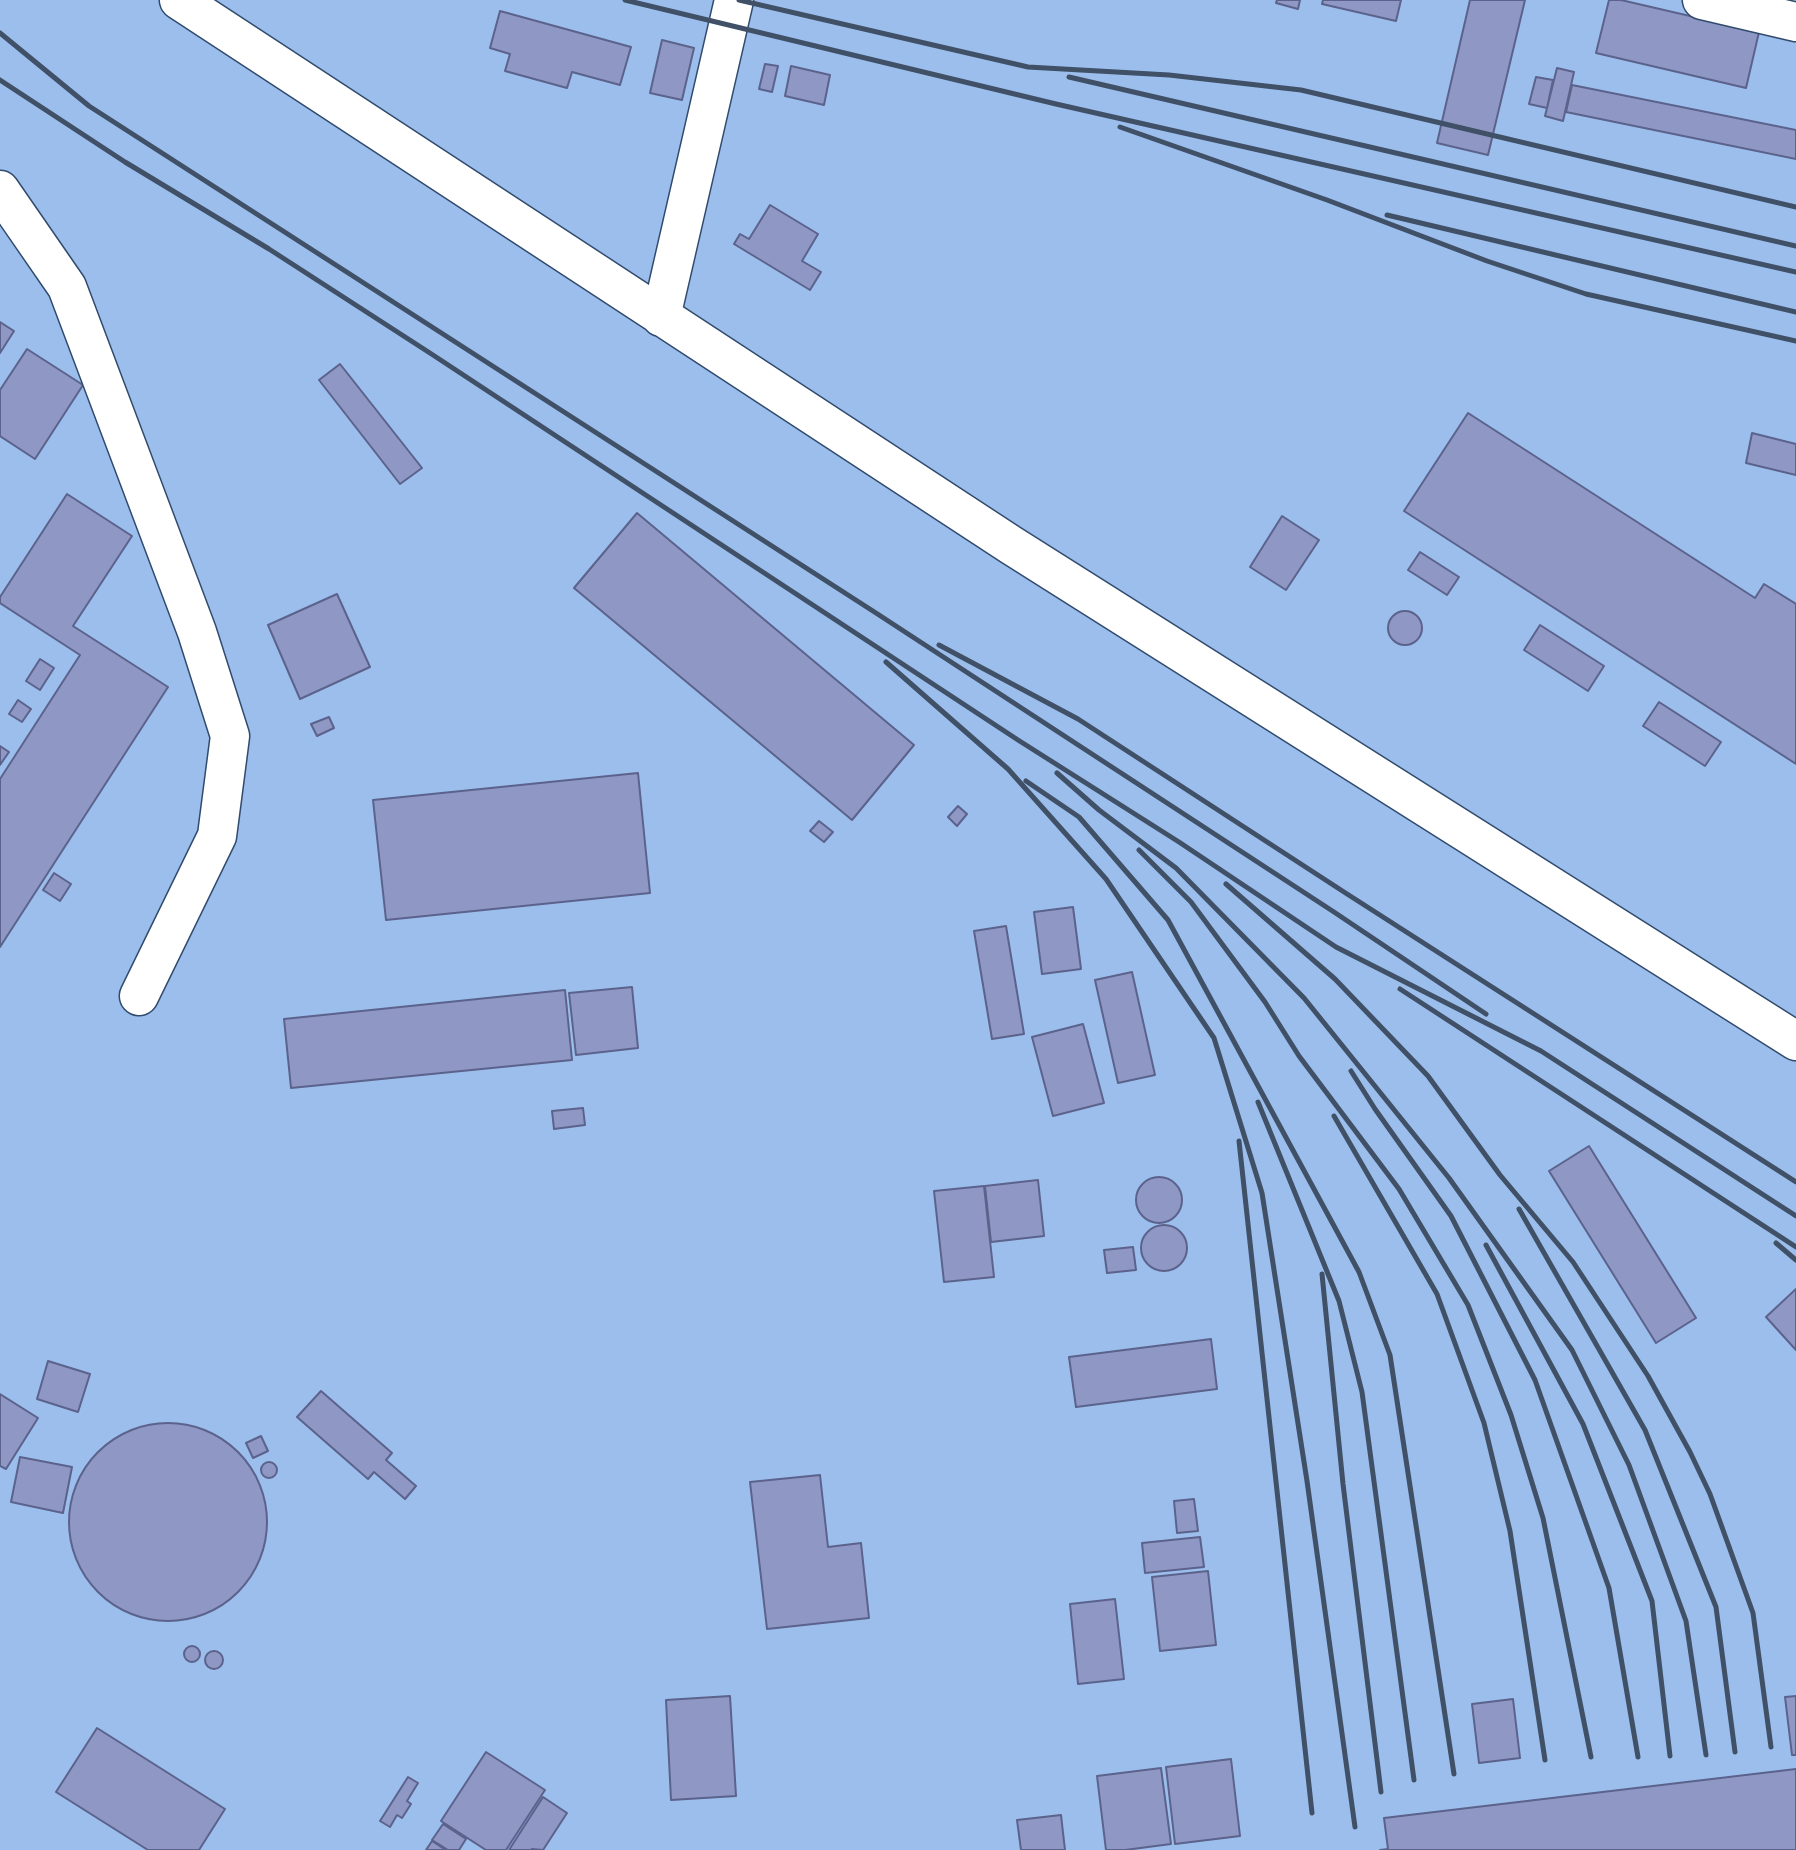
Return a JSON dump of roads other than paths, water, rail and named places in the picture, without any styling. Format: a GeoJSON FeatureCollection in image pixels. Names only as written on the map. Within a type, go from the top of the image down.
{"type":"FeatureCollection","features":[{"type":"Feature","properties":{"kind":"lane"},"geometry":{"type":"LineString","coordinates":[[179,0],[1022,552],[1796,1041]]}},
{"type":"Feature","properties":{"kind":"lane"},"geometry":{"type":"LineString","coordinates":[[661,317],[734,0]]}},
{"type":"Feature","properties":{"kind":"lane"},"geometry":{"type":"LineString","coordinates":[[1702,0],[1796,22]]}},
{"type":"Feature","properties":{"kind":"lane"},"geometry":{"type":"LineString","coordinates":[[0,190],[67,287],[197,632],[230,736],[217,836],[139,996]]}},
{"type":"Feature","properties":{"kind":"railway"},"geometry":{"type":"LineString","coordinates":[[625,0],[1056,104],[1796,272]]}},
{"type":"Feature","properties":{"kind":"railway"},"geometry":{"type":"LineString","coordinates":[[739,0],[1028,67],[1169,75],[1301,90],[1796,207]]}},
{"type":"Feature","properties":{"kind":"railway"},"geometry":{"type":"LineString","coordinates":[[0,33],[89,106],[876,613],[1486,1014]]}},
{"type":"Feature","properties":{"kind":"railway"},"geometry":{"type":"LineString","coordinates":[[1069,77],[1796,246]]}},
{"type":"Feature","properties":{"kind":"railway"},"geometry":{"type":"LineString","coordinates":[[0,80],[125,162],[269,249],[433,355],[1336,947],[1541,1051],[1796,1216]]}},
{"type":"Feature","properties":{"kind":"railway"},"geometry":{"type":"LineString","coordinates":[[1120,127],[1327,200],[1487,261],[1586,294],[1796,341]]}},
{"type":"Feature","properties":{"kind":"railway"},"geometry":{"type":"LineString","coordinates":[[1387,215],[1796,312]]}},
{"type":"Feature","properties":{"kind":"railway"},"geometry":{"type":"LineString","coordinates":[[939,645],[1078,719],[1796,1182]]}},
{"type":"Feature","properties":{"kind":"railway"},"geometry":{"type":"LineString","coordinates":[[886,662],[1008,769],[1106,879],[1214,1038],[1262,1193],[1307,1481],[1355,1827]]}},
{"type":"Feature","properties":{"kind":"railway"},"geometry":{"type":"LineString","coordinates":[[1057,773],[1099,810],[1176,868],[1304,998],[1449,1178],[1572,1350],[1629,1465],[1686,1621],[1706,1755]]}},
{"type":"Feature","properties":{"kind":"railway"},"geometry":{"type":"LineString","coordinates":[[1026,781],[1079,817],[1168,920],[1359,1272],[1390,1355],[1454,1774]]}},
{"type":"Feature","properties":{"kind":"railway"},"geometry":{"type":"LineString","coordinates":[[1139,850],[1191,902],[1265,1002],[1299,1056],[1399,1189],[1468,1305],[1511,1415],[1543,1518],[1591,1757]]}},
{"type":"Feature","properties":{"kind":"railway"},"geometry":{"type":"LineString","coordinates":[[1226,884],[1335,979],[1428,1076],[1500,1175],[1573,1262],[1648,1376],[1710,1494],[1753,1613],[1771,1747]]}},
{"type":"Feature","properties":{"kind":"railway"},"geometry":{"type":"LineString","coordinates":[[1400,989],[1796,1247]]}},
{"type":"Feature","properties":{"kind":"railway"},"geometry":{"type":"LineString","coordinates":[[1351,1071],[1451,1216],[1535,1380],[1609,1588],[1638,1757]]}},
{"type":"Feature","properties":{"kind":"railway"},"geometry":{"type":"LineString","coordinates":[[1258,1102],[1339,1301],[1362,1392],[1414,1780]]}},
{"type":"Feature","properties":{"kind":"railway"},"geometry":{"type":"LineString","coordinates":[[1334,1116],[1437,1294],[1484,1423],[1510,1531],[1545,1760]]}},
{"type":"Feature","properties":{"kind":"railway"},"geometry":{"type":"LineString","coordinates":[[1239,1141],[1312,1813]]}},
{"type":"Feature","properties":{"kind":"railway"},"geometry":{"type":"LineString","coordinates":[[1519,1209],[1645,1430],[1716,1607],[1735,1752]]}},
{"type":"Feature","properties":{"kind":"railway"},"geometry":{"type":"LineString","coordinates":[[1776,1243],[1796,1260]]}},
{"type":"Feature","properties":{"kind":"railway"},"geometry":{"type":"LineString","coordinates":[[1486,1245],[1583,1424],[1652,1601],[1670,1756]]}},
{"type":"Feature","properties":{"kind":"railway"},"geometry":{"type":"LineString","coordinates":[[1322,1274],[1343,1484],[1381,1792]]}}]}
